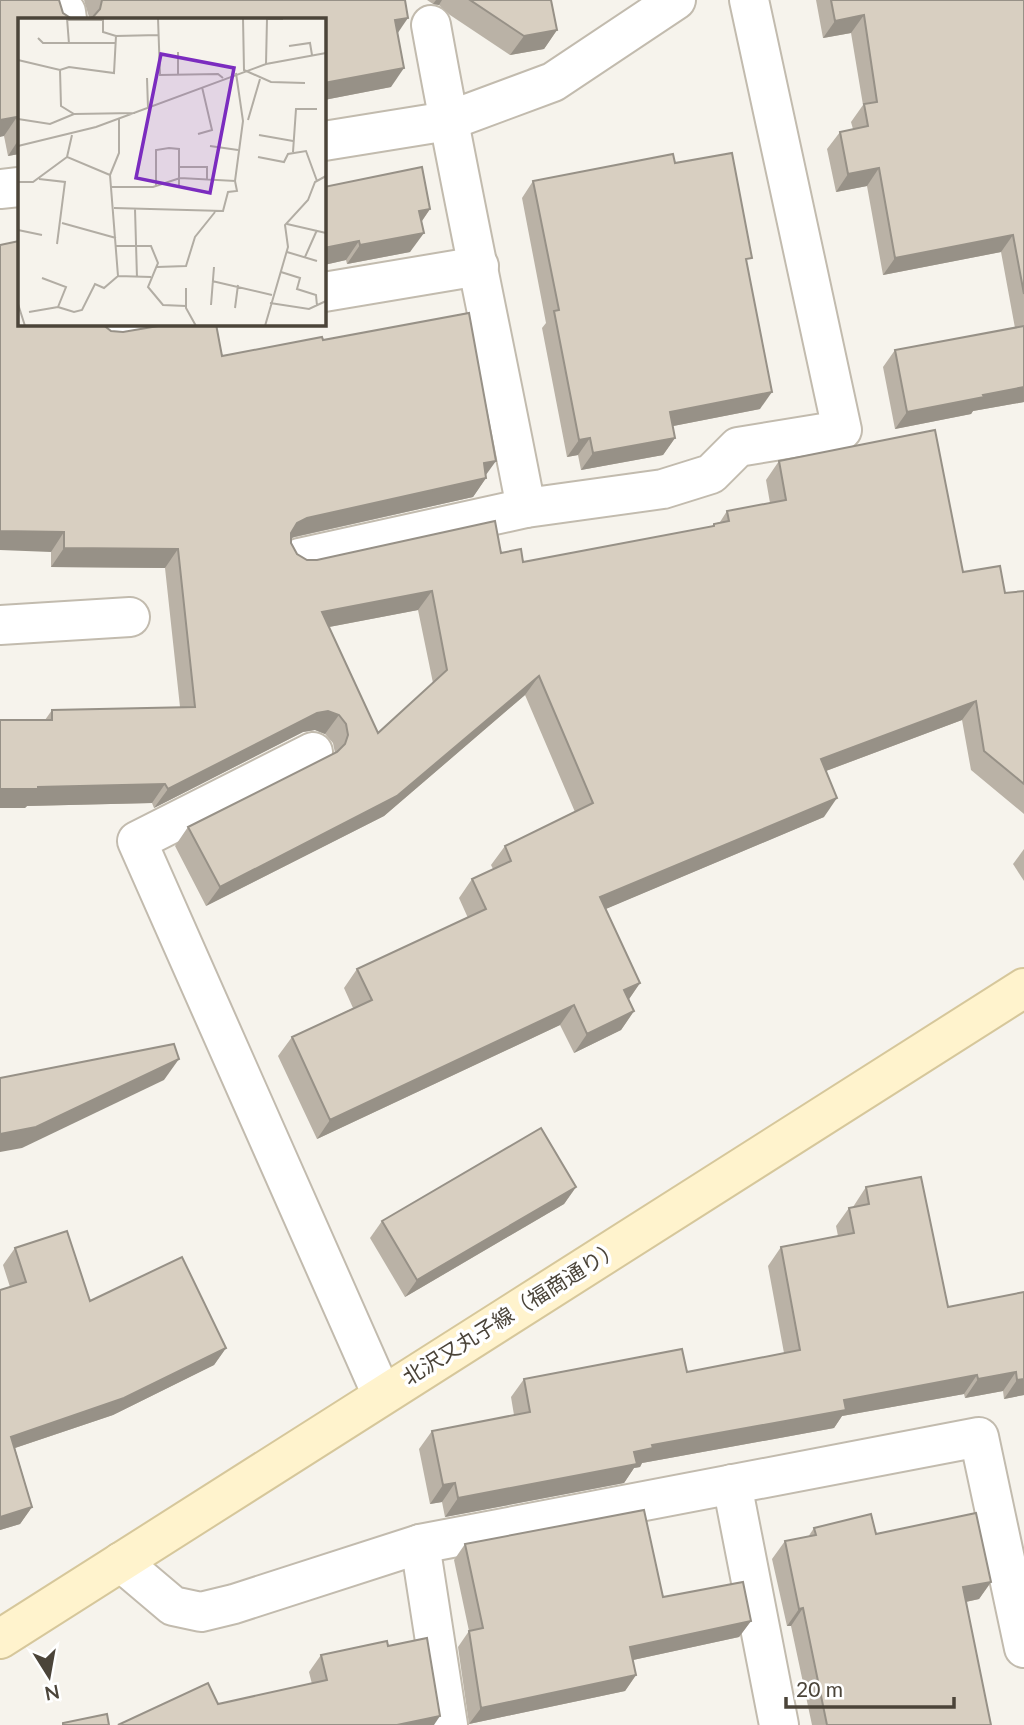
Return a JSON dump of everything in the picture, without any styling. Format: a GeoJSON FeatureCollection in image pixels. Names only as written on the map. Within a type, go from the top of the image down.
{"type":"FeatureCollection","features":[{"type":"Feature","properties":{"kind":"street"},"geometry":{"type":"LineString","coordinates":[[326,141],[448,121],[553,82],[676,0]]}},
{"type":"Feature","properties":{"kind":"street"},"geometry":{"type":"LineString","coordinates":[[299,558],[526,508],[663,489],[711,474],[738,447],[842,430],[749,0]]}},
{"type":"Feature","properties":{"kind":"street"},"geometry":{"type":"LineString","coordinates":[[431,25],[526,508]]}},
{"type":"Feature","properties":{"kind":"street"},"geometry":{"type":"LineString","coordinates":[[0,189],[18,187]]}},
{"type":"Feature","properties":{"kind":"street"},"geometry":{"type":"LineString","coordinates":[[326,292],[479,266]]}},
{"type":"Feature","properties":{"kind":"street"},"geometry":{"type":"LineString","coordinates":[[105,326],[106,330],[129,326]]}},
{"type":"Feature","properties":{"kind":"street"},"geometry":{"type":"LineString","coordinates":[[0,625],[130,617]]}},
{"type":"Feature","properties":{"kind":"street"},"geometry":{"type":"LineString","coordinates":[[313,752],[137,841],[382,1395]]}},
{"type":"Feature","properties":{"kind":"street","name":"北沢又丸子線（福商通り）"},"geometry":{"type":"LineString","coordinates":[[0,1639],[1024,988]]}},
{"type":"Feature","properties":{"kind":"street"},"geometry":{"type":"LineString","coordinates":[[121,1562],[173,1606],[201,1612],[234,1604],[420,1544],[979,1437],[1024,1648]]}},
{"type":"Feature","properties":{"kind":"street"},"geometry":{"type":"LineString","coordinates":[[732,1484],[779,1725]]}},
{"type":"Feature","properties":{"kind":"street"},"geometry":{"type":"LineString","coordinates":[[420,1544],[448,1725]]}},
{"type":"Feature","properties":{"kind":"building"},"geometry":{"type":"Polygon","coordinates":[[[0,0],[59,0],[63,13],[70,18],[18,18],[18,122],[17,117],[0,120],[0,0]]]}},
{"type":"Feature","properties":{"kind":"building"},"geometry":{"type":"Polygon","coordinates":[[[102,0],[405,0],[408,18],[395,20],[404,68],[326,83],[326,18],[91,18],[100,9],[102,0]]]}},
{"type":"Feature","properties":{"kind":"building"},"geometry":{"type":"Polygon","coordinates":[[[470,0],[551,0],[557,30],[524,36],[470,0]]]}},
{"type":"Feature","properties":{"kind":"building"},"geometry":{"type":"Polygon","coordinates":[[[831,0],[1024,0],[1024,294],[1013,235],[895,258],[879,168],[848,174],[840,132],[868,126],[864,104],[877,102],[864,15],[835,21],[831,0]]]}},
{"type":"Feature","properties":{"kind":"building"},"geometry":{"type":"Polygon","coordinates":[[[732,153],[752,258],[746,259],[772,392],[670,412],[675,438],[593,453],[590,438],[579,440],[554,311],[559,310],[533,181],[673,154],[675,163],[732,153]]]}},
{"type":"Feature","properties":{"kind":"building"},"geometry":{"type":"Polygon","coordinates":[[[422,167],[430,209],[419,211],[424,233],[360,245],[359,241],[326,248],[326,187],[422,167]]]}},
{"type":"Feature","properties":{"kind":"building"},"geometry":{"type":"Polygon","coordinates":[[[18,241],[18,326],[105,326],[111,331],[123,332],[158,326],[216,326],[222,356],[469,313],[496,461],[484,463],[486,478],[307,518],[297,523],[291,533],[291,543],[297,554],[307,560],[317,560],[495,521],[501,553],[521,549],[523,562],[714,526],[729,521],[727,511],[786,500],[779,461],[935,430],[963,572],[1000,566],[1005,593],[1024,591],[1024,784],[984,751],[976,701],[821,759],[837,798],[600,897],[640,983],[624,990],[634,1011],[587,1034],[574,1005],[330,1120],[292,1037],[372,1000],[357,969],[486,909],[472,879],[511,861],[505,846],[593,803],[539,676],[397,796],[220,887],[188,827],[337,752],[345,744],[348,735],[346,724],[339,715],[328,711],[317,713],[168,789],[165,784],[0,789],[0,720],[52,720],[52,710],[195,707],[178,549],[64,548],[64,532],[0,531],[0,245],[18,241]],[[432,591],[322,612],[378,733],[447,670],[432,591]]]}},
{"type":"Feature","properties":{"kind":"building"},"geometry":{"type":"Polygon","coordinates":[[[1024,326],[1024,387],[907,412],[895,350],[1024,326]]]}},
{"type":"Feature","properties":{"kind":"building"},"geometry":{"type":"Polygon","coordinates":[[[174,1044],[179,1059],[36,1127],[0,1134],[0,1078],[174,1044]]]}},
{"type":"Feature","properties":{"kind":"building"},"geometry":{"type":"Polygon","coordinates":[[[541,1128],[576,1187],[417,1280],[382,1221],[541,1128]]]}},
{"type":"Feature","properties":{"kind":"building"},"geometry":{"type":"Polygon","coordinates":[[[921,1177],[948,1307],[1024,1292],[1024,1379],[1017,1380],[1016,1372],[978,1379],[977,1375],[844,1400],[846,1410],[652,1445],[653,1448],[634,1452],[637,1464],[458,1498],[455,1483],[443,1485],[432,1431],[530,1412],[524,1379],[682,1349],[687,1372],[800,1350],[781,1247],[854,1233],[849,1208],[869,1204],[866,1187],[921,1177]]]}},
{"type":"Feature","properties":{"kind":"building"},"geometry":{"type":"Polygon","coordinates":[[[67,1231],[90,1301],[182,1257],[226,1348],[124,1398],[11,1437],[32,1507],[0,1517],[0,1290],[26,1282],[15,1248],[67,1231]]]}},
{"type":"Feature","properties":{"kind":"building"},"geometry":{"type":"Polygon","coordinates":[[[644,1510],[663,1597],[743,1582],[751,1621],[630,1647],[636,1675],[481,1708],[469,1631],[483,1628],[465,1544],[644,1510]]]}},
{"type":"Feature","properties":{"kind":"building"},"geometry":{"type":"Polygon","coordinates":[[[976,1513],[991,1582],[963,1587],[991,1725],[827,1725],[803,1608],[799,1609],[785,1541],[816,1535],[814,1528],[871,1514],[876,1534],[976,1513]]]}},
{"type":"Feature","properties":{"kind":"building"},"geometry":{"type":"Polygon","coordinates":[[[427,1638],[440,1716],[397,1725],[118,1725],[208,1683],[218,1704],[327,1680],[321,1655],[387,1641],[388,1646],[427,1638]]]}},
{"type":"Feature","properties":{"kind":"building"},"geometry":{"type":"Polygon","coordinates":[[[107,1714],[109,1725],[63,1725],[63,1723],[107,1714]]]}}]}
